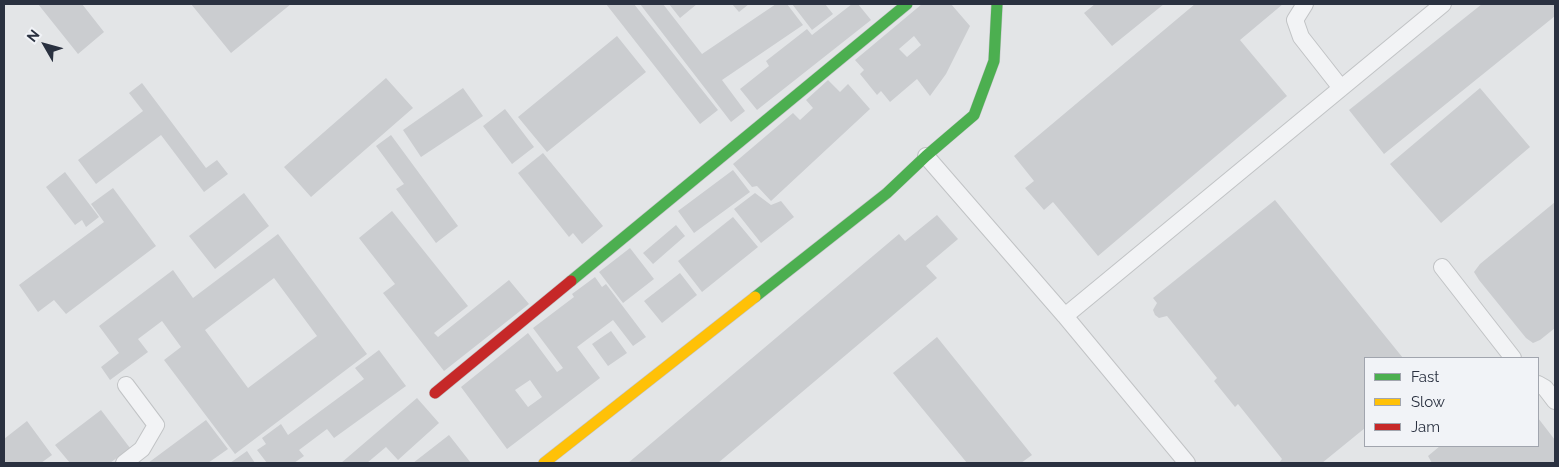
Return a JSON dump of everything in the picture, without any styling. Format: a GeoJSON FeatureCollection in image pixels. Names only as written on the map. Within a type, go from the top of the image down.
{"type":"FeatureCollection","features":[{"type":"Feature","properties":{"kind":"street"},"geometry":{"type":"LineString","coordinates":[[435,393],[907,4]]}},
{"type":"Feature","properties":{"kind":"street"},"geometry":{"type":"LineString","coordinates":[[544,463],[887,192],[974,115],[994,61],[997,4]]}},
{"type":"Feature","properties":{"kind":"lane"},"geometry":{"type":"LineString","coordinates":[[1305,4],[1296,20],[1301,37],[1341,88]]}},
{"type":"Feature","properties":{"kind":"lane"},"geometry":{"type":"LineString","coordinates":[[1065,316],[1443,4]]}},
{"type":"Feature","properties":{"kind":"lane"},"geometry":{"type":"LineString","coordinates":[[926,156],[1065,316],[1187,463]]}},
{"type":"Feature","properties":{"kind":"lane"},"geometry":{"type":"LineString","coordinates":[[1442,267],[1512,357]]}},
{"type":"Feature","properties":{"kind":"lane"},"geometry":{"type":"LineString","coordinates":[[124,463],[142,449],[156,425],[126,385]]}},
{"type":"Feature","properties":{"kind":"lane"},"geometry":{"type":"LineString","coordinates":[[1539,385],[1545,388],[1555,401]]}},
{"type":"Feature","properties":{"kind":"building"},"geometry":{"type":"Polygon","coordinates":[[[38,4],[82,4],[104,32],[78,54],[38,4]]]}},
{"type":"Feature","properties":{"kind":"building"},"geometry":{"type":"Polygon","coordinates":[[[191,4],[291,4],[231,53],[191,4]]]}},
{"type":"Feature","properties":{"kind":"building"},"geometry":{"type":"Polygon","coordinates":[[[606,4],[634,4],[718,110],[700,124],[606,4]]]}},
{"type":"Feature","properties":{"kind":"building"},"geometry":{"type":"Polygon","coordinates":[[[640,4],[663,4],[702,54],[776,4],[787,4],[803,25],[722,80],[745,111],[731,122],[640,4]]]}},
{"type":"Feature","properties":{"kind":"building"},"geometry":{"type":"Polygon","coordinates":[[[669,4],[697,4],[680,18],[669,4]]]}},
{"type":"Feature","properties":{"kind":"building"},"geometry":{"type":"Polygon","coordinates":[[[732,4],[749,4],[739,12],[732,4]]]}},
{"type":"Feature","properties":{"kind":"building"},"geometry":{"type":"Polygon","coordinates":[[[792,4],[825,4],[833,14],[812,30],[792,4]]]}},
{"type":"Feature","properties":{"kind":"building"},"geometry":{"type":"Polygon","coordinates":[[[852,4],[858,4],[871,20],[757,110],[740,89],[769,66],[766,61],[807,29],[812,35],[852,4]]]}},
{"type":"Feature","properties":{"kind":"building"},"geometry":{"type":"Polygon","coordinates":[[[922,4],[951,4],[970,26],[946,74],[930,96],[917,79],[890,102],[881,91],[877,95],[860,74],[864,70],[855,60],[922,4]],[[914,36],[899,49],[907,57],[921,45],[914,36]]]}},
{"type":"Feature","properties":{"kind":"building"},"geometry":{"type":"Polygon","coordinates":[[[1095,4],[1164,4],[1112,46],[1084,13],[1095,4]]]}},
{"type":"Feature","properties":{"kind":"building"},"geometry":{"type":"Polygon","coordinates":[[[1195,4],[1283,4],[1240,40],[1287,96],[1098,256],[1053,202],[1044,210],[1025,188],[1034,181],[1014,156],[1195,4]]]}},
{"type":"Feature","properties":{"kind":"building"},"geometry":{"type":"Polygon","coordinates":[[[1482,4],[1555,4],[1555,16],[1384,154],[1349,110],[1482,4]]]}},
{"type":"Feature","properties":{"kind":"building"},"geometry":{"type":"Polygon","coordinates":[[[617,36],[646,72],[547,152],[518,117],[617,36]]]}},
{"type":"Feature","properties":{"kind":"building"},"geometry":{"type":"Polygon","coordinates":[[[386,78],[413,108],[311,197],[284,167],[386,78]]]}},
{"type":"Feature","properties":{"kind":"building"},"geometry":{"type":"Polygon","coordinates":[[[828,80],[840,92],[848,84],[870,109],[771,201],[757,186],[752,187],[733,164],[793,113],[800,120],[813,108],[806,100],[828,80]]]}},
{"type":"Feature","properties":{"kind":"building"},"geometry":{"type":"Polygon","coordinates":[[[142,83],[206,168],[217,160],[228,174],[204,192],[161,135],[96,184],[78,160],[143,111],[129,93],[142,83]]]}},
{"type":"Feature","properties":{"kind":"building"},"geometry":{"type":"Polygon","coordinates":[[[463,88],[483,116],[421,157],[403,130],[463,88]]]}},
{"type":"Feature","properties":{"kind":"building"},"geometry":{"type":"Polygon","coordinates":[[[1480,88],[1530,147],[1441,223],[1390,164],[1480,88]]]}},
{"type":"Feature","properties":{"kind":"building"},"geometry":{"type":"Polygon","coordinates":[[[505,109],[534,147],[512,164],[483,126],[505,109]]]}},
{"type":"Feature","properties":{"kind":"building"},"geometry":{"type":"Polygon","coordinates":[[[391,135],[458,226],[436,243],[396,189],[404,184],[376,146],[391,135]]]}},
{"type":"Feature","properties":{"kind":"building"},"geometry":{"type":"Polygon","coordinates":[[[543,153],[603,226],[582,244],[573,233],[569,237],[518,173],[543,153]]]}},
{"type":"Feature","properties":{"kind":"building"},"geometry":{"type":"Polygon","coordinates":[[[733,170],[750,192],[694,233],[678,211],[733,170]]]}},
{"type":"Feature","properties":{"kind":"building"},"geometry":{"type":"Polygon","coordinates":[[[65,172],[99,217],[86,227],[82,220],[75,225],[46,187],[65,172]]]}},
{"type":"Feature","properties":{"kind":"building"},"geometry":{"type":"Polygon","coordinates":[[[113,188],[156,246],[66,314],[54,300],[38,312],[19,285],[104,222],[91,204],[113,188]]]}},
{"type":"Feature","properties":{"kind":"building"},"geometry":{"type":"Polygon","coordinates":[[[244,193],[269,226],[215,269],[189,236],[244,193]]]}},
{"type":"Feature","properties":{"kind":"building"},"geometry":{"type":"Polygon","coordinates":[[[755,193],[771,205],[781,201],[794,217],[761,243],[734,209],[755,193]]]}},
{"type":"Feature","properties":{"kind":"building"},"geometry":{"type":"Polygon","coordinates":[[[1275,200],[1402,357],[1364,357],[1364,429],[1322,463],[1279,463],[1282,459],[1238,404],[1235,407],[1214,381],[1217,378],[1167,316],[1159,318],[1155,315],[1153,310],[1157,303],[1153,298],[1275,200]]]}},
{"type":"Feature","properties":{"kind":"building"},"geometry":{"type":"Polygon","coordinates":[[[1555,202],[1555,328],[1533,343],[1526,338],[1474,272],[1480,264],[1555,202]]]}},
{"type":"Feature","properties":{"kind":"building"},"geometry":{"type":"Polygon","coordinates":[[[392,211],[468,306],[434,333],[438,337],[509,280],[529,304],[444,371],[383,293],[395,284],[359,238],[392,211]]]}},
{"type":"Feature","properties":{"kind":"building"},"geometry":{"type":"Polygon","coordinates":[[[937,215],[958,239],[926,266],[937,278],[718,463],[628,463],[899,234],[905,241],[937,215]]]}},
{"type":"Feature","properties":{"kind":"building"},"geometry":{"type":"Polygon","coordinates":[[[733,217],[758,247],[702,292],[678,261],[733,217]]]}},
{"type":"Feature","properties":{"kind":"building"},"geometry":{"type":"Polygon","coordinates":[[[676,225],[685,236],[653,264],[643,253],[676,225]]]}},
{"type":"Feature","properties":{"kind":"building"},"geometry":{"type":"Polygon","coordinates":[[[278,234],[367,354],[235,454],[164,360],[181,347],[162,321],[138,339],[148,352],[110,380],[101,367],[119,353],[99,326],[173,270],[193,298],[278,234]],[[274,278],[205,330],[248,388],[317,336],[274,278]]]}},
{"type":"Feature","properties":{"kind":"building"},"geometry":{"type":"Polygon","coordinates":[[[630,248],[654,279],[623,303],[599,272],[630,248]]]}},
{"type":"Feature","properties":{"kind":"building"},"geometry":{"type":"Polygon","coordinates":[[[680,273],[697,295],[662,323],[644,301],[680,273]]]}},
{"type":"Feature","properties":{"kind":"building"},"geometry":{"type":"Polygon","coordinates":[[[595,277],[602,287],[606,284],[646,337],[633,346],[613,320],[577,347],[600,378],[507,449],[461,387],[528,333],[557,372],[563,368],[533,328],[574,297],[572,294],[595,277]],[[530,380],[515,390],[528,407],[542,397],[530,380]]]}},
{"type":"Feature","properties":{"kind":"building"},"geometry":{"type":"Polygon","coordinates":[[[611,331],[627,353],[608,366],[592,344],[611,331]]]}},
{"type":"Feature","properties":{"kind":"building"},"geometry":{"type":"Polygon","coordinates":[[[937,337],[1032,455],[1021,463],[967,463],[893,373],[937,337]]]}},
{"type":"Feature","properties":{"kind":"building"},"geometry":{"type":"Polygon","coordinates":[[[379,350],[406,386],[334,438],[327,429],[299,450],[304,456],[294,463],[267,463],[257,450],[266,444],[262,438],[281,424],[288,435],[364,379],[355,368],[379,350]]]}},
{"type":"Feature","properties":{"kind":"building"},"geometry":{"type":"Polygon","coordinates":[[[417,398],[439,423],[398,460],[386,447],[367,463],[341,463],[417,398]]]}},
{"type":"Feature","properties":{"kind":"building"},"geometry":{"type":"Polygon","coordinates":[[[101,410],[130,448],[110,463],[70,463],[55,445],[101,410]]]}},
{"type":"Feature","properties":{"kind":"building"},"geometry":{"type":"Polygon","coordinates":[[[1539,419],[1555,440],[1555,463],[1432,463],[1428,456],[1439,447],[1539,447],[1539,419]]]}},
{"type":"Feature","properties":{"kind":"building"},"geometry":{"type":"Polygon","coordinates":[[[206,420],[228,449],[208,463],[148,463],[206,420]]]}},
{"type":"Feature","properties":{"kind":"building"},"geometry":{"type":"Polygon","coordinates":[[[27,421],[52,455],[41,463],[4,463],[4,439],[27,421]]]}},
{"type":"Feature","properties":{"kind":"building"},"geometry":{"type":"Polygon","coordinates":[[[449,435],[471,463],[413,463],[449,435]]]}},
{"type":"Feature","properties":{"kind":"building"},"geometry":{"type":"Polygon","coordinates":[[[247,451],[255,463],[230,463],[247,451]]]}},
{"type":"Feature","properties":{"kind":"traffic: fast"},"geometry":{"type":"LineString","coordinates":[[571,281],[907,4]]}},
{"type":"Feature","properties":{"kind":"traffic: fast"},"geometry":{"type":"LineString","coordinates":[[755,297],[887,193],[926,156],[974,115],[994,61],[997,4]]}},
{"type":"Feature","properties":{"kind":"traffic: slow"},"geometry":{"type":"LineString","coordinates":[[544,463],[755,297]]}},
{"type":"Feature","properties":{"kind":"traffic: jam"},"geometry":{"type":"LineString","coordinates":[[435,393],[571,281]]}}]}
